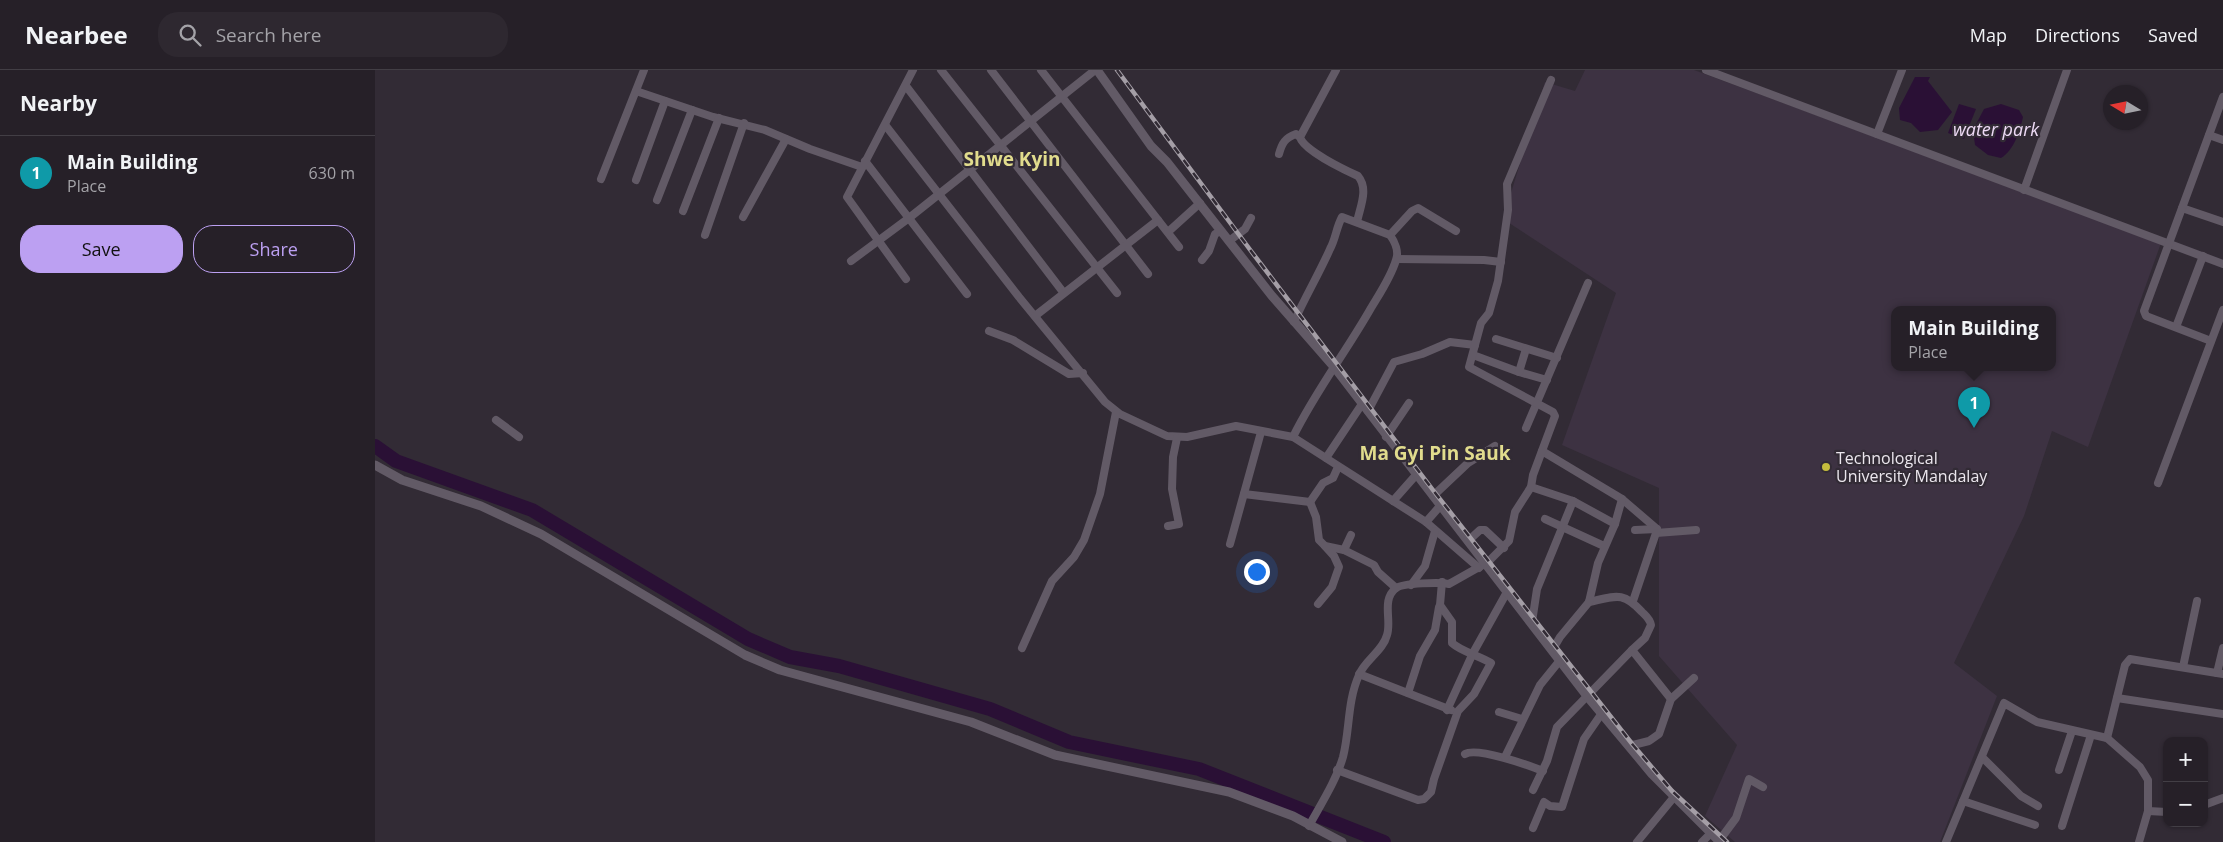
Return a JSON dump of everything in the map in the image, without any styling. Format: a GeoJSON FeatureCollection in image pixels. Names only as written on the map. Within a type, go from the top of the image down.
{"type":"FeatureCollection","features":[{"type":"Feature","properties":{"kind":"street"},"geometry":{"type":"LineString","coordinates":[[601,179],[644,70]]}},
{"type":"Feature","properties":{"kind":"street"},"geometry":{"type":"LineString","coordinates":[[941,70],[1095,268],[1117,293]]}},
{"type":"Feature","properties":{"kind":"street"},"geometry":{"type":"LineString","coordinates":[[991,70],[1148,274]]}},
{"type":"Feature","properties":{"kind":"street"},"geometry":{"type":"LineString","coordinates":[[1041,70],[1179,247]]}},
{"type":"Feature","properties":{"kind":"street"},"geometry":{"type":"LineString","coordinates":[[851,261],[971,170],[1000,145],[1097,70]]}},
{"type":"Feature","properties":{"kind":"street"},"geometry":{"type":"LineString","coordinates":[[1097,70],[1104,72],[1107,70]]}},
{"type":"Feature","properties":{"kind":"street"},"geometry":{"type":"LineString","coordinates":[[1097,70],[1151,146],[1167,162],[1294,322],[1335,368],[1386,438],[1468,541],[1482,566]]}},
{"type":"Feature","properties":{"kind":"street"},"geometry":{"type":"LineString","coordinates":[[1300,137],[1336,70]]}},
{"type":"Feature","properties":{"kind":"street"},"geometry":{"type":"LineString","coordinates":[[1706,70],[1727,74],[1877,134],[2223,264]]}},
{"type":"Feature","properties":{"kind":"street"},"geometry":{"type":"LineString","coordinates":[[1877,134],[1902,70]]}},
{"type":"Feature","properties":{"kind":"street"},"geometry":{"type":"LineString","coordinates":[[2024,190],[2067,70]]}},
{"type":"Feature","properties":{"kind":"street"},"geometry":{"type":"LineString","coordinates":[[906,279],[880,240],[847,197],[906,86],[910,71]]}},
{"type":"Feature","properties":{"kind":"street"},"geometry":{"type":"LineString","coordinates":[[1311,823],[1343,757],[1350,698],[1359,674],[1383,644],[1388,634],[1387,608],[1390,596],[1396,588],[1410,585],[1442,582],[1449,584],[1482,566],[1504,548],[1511,538],[1515,512],[1531,487],[1533,475],[1555,414],[1470,368],[1481,322],[1489,313],[1501,262],[1503,234],[1508,210],[1507,184],[1551,80]]}},
{"type":"Feature","properties":{"kind":"street"},"geometry":{"type":"LineString","coordinates":[[906,86],[1063,292]]}},
{"type":"Feature","properties":{"kind":"street"},"geometry":{"type":"LineString","coordinates":[[636,91],[691,110],[744,124],[864,164],[909,218],[967,294]]}},
{"type":"Feature","properties":{"kind":"street"},"geometry":{"type":"LineString","coordinates":[[2211,341],[2144,314],[2223,97]]}},
{"type":"Feature","properties":{"kind":"street"},"geometry":{"type":"LineString","coordinates":[[636,180],[665,101]]}},
{"type":"Feature","properties":{"kind":"street"},"geometry":{"type":"LineString","coordinates":[[657,200],[691,110]]}},
{"type":"Feature","properties":{"kind":"street"},"geometry":{"type":"LineString","coordinates":[[683,211],[719,118]]}},
{"type":"Feature","properties":{"kind":"street"},"geometry":{"type":"LineString","coordinates":[[705,235],[744,124]]}},
{"type":"Feature","properties":{"kind":"street"},"geometry":{"type":"LineString","coordinates":[[886,126],[1035,316],[1105,402],[1116,412],[1156,432],[1177,438],[1236,426],[1293,438],[1426,522],[1435,531],[1482,566],[1507,592],[1561,659],[1587,696],[1627,743],[1674,797],[1719,841],[1737,818],[1749,779],[1763,787]]}},
{"type":"Feature","properties":{"kind":"street"},"geometry":{"type":"LineString","coordinates":[[1279,154],[1287,138],[1296,134],[1310,148],[1358,176],[1363,182],[1364,192],[1357,222]]}},
{"type":"Feature","properties":{"kind":"street"},"geometry":{"type":"LineString","coordinates":[[2209,135],[2223,140]]}},
{"type":"Feature","properties":{"kind":"street"},"geometry":{"type":"LineString","coordinates":[[743,217],[787,139]]}},
{"type":"Feature","properties":{"kind":"street"},"geometry":{"type":"LineString","coordinates":[[1168,232],[1200,203]]}},
{"type":"Feature","properties":{"kind":"street"},"geometry":{"type":"LineString","coordinates":[[1390,235],[1412,210],[1418,208],[1456,231]]}},
{"type":"Feature","properties":{"kind":"street"},"geometry":{"type":"LineString","coordinates":[[2182,208],[2223,222]]}},
{"type":"Feature","properties":{"kind":"street"},"geometry":{"type":"LineString","coordinates":[[1293,438],[1304,414],[1335,368],[1377,299],[1397,259],[1395,242],[1390,235],[1342,217],[1336,228],[1333,244],[1305,294],[1294,322]]}},
{"type":"Feature","properties":{"kind":"street"},"geometry":{"type":"LineString","coordinates":[[1229,241],[1245,229],[1251,218]]}},
{"type":"Feature","properties":{"kind":"street"},"geometry":{"type":"LineString","coordinates":[[1035,316],[1063,292],[1158,220]]}},
{"type":"Feature","properties":{"kind":"street"},"geometry":{"type":"LineString","coordinates":[[1202,260],[1209,251],[1215,234],[1221,231]]}},
{"type":"Feature","properties":{"kind":"street"},"geometry":{"type":"LineString","coordinates":[[2176,327],[2203,256]]}},
{"type":"Feature","properties":{"kind":"street"},"geometry":{"type":"LineString","coordinates":[[1397,259],[1484,260],[1501,262]]}},
{"type":"Feature","properties":{"kind":"street"},"geometry":{"type":"LineString","coordinates":[[1526,428],[1588,282]]}},
{"type":"Feature","properties":{"kind":"street"},"geometry":{"type":"LineString","coordinates":[[2158,483],[2223,310]]}},
{"type":"Feature","properties":{"kind":"street"},"geometry":{"type":"LineString","coordinates":[[989,331],[1013,340],[1069,374],[1083,373]]}},
{"type":"Feature","properties":{"kind":"street"},"geometry":{"type":"LineString","coordinates":[[1496,339],[1557,358]]}},
{"type":"Feature","properties":{"kind":"street"},"geometry":{"type":"LineString","coordinates":[[1326,458],[1365,408],[1394,362],[1422,354],[1450,342],[1475,345]]}},
{"type":"Feature","properties":{"kind":"street"},"geometry":{"type":"LineString","coordinates":[[1519,372],[1526,349]]}},
{"type":"Feature","properties":{"kind":"street"},"geometry":{"type":"LineString","coordinates":[[1473,355],[1547,380]]}},
{"type":"Feature","properties":{"kind":"street"},"geometry":{"type":"LineString","coordinates":[[1386,438],[1409,403]]}},
{"type":"Feature","properties":{"kind":"street"},"geometry":{"type":"LineString","coordinates":[[1022,648],[1052,581],[1074,557],[1083,540],[1100,494],[1116,412]]}},
{"type":"Feature","properties":{"kind":"street"},"geometry":{"type":"LineString","coordinates":[[496,420],[519,437]]}},
{"type":"Feature","properties":{"kind":"street"},"geometry":{"type":"LineString","coordinates":[[1230,544],[1261,432]]}},
{"type":"Feature","properties":{"kind":"street"},"geometry":{"type":"LineString","coordinates":[[1168,526],[1179,524],[1172,489],[1177,438]]}},
{"type":"Feature","properties":{"kind":"street"},"geometry":{"type":"LineString","coordinates":[[1433,496],[1468,463],[1495,446]]}},
{"type":"Feature","properties":{"kind":"street"},"geometry":{"type":"LineString","coordinates":[[1542,451],[1622,499],[1656,531]]}},
{"type":"Feature","properties":{"kind":"street"},"geometry":{"type":"LineString","coordinates":[[375,465],[402,480],[481,506],[541,534],[745,656],[780,670],[971,722],[1055,755],[1229,792],[1311,823],[1342,842]]}},
{"type":"Feature","properties":{"kind":"street"},"geometry":{"type":"LineString","coordinates":[[1311,502],[1323,483],[1333,478],[1338,468]]}},
{"type":"Feature","properties":{"kind":"street"},"geometry":{"type":"LineString","coordinates":[[1393,501],[1416,475]]}},
{"type":"Feature","properties":{"kind":"street"},"geometry":{"type":"LineString","coordinates":[[1531,487],[1573,501],[1615,524]]}},
{"type":"Feature","properties":{"kind":"street"},"geometry":{"type":"LineString","coordinates":[[1244,494],[1311,502]]}},
{"type":"Feature","properties":{"kind":"street"},"geometry":{"type":"LineString","coordinates":[[1553,649],[1560,637],[1589,602],[1604,546],[1615,524],[1622,499]]}},
{"type":"Feature","properties":{"kind":"street"},"geometry":{"type":"LineString","coordinates":[[1532,622],[1537,589],[1573,501]]}},
{"type":"Feature","properties":{"kind":"street"},"geometry":{"type":"LineString","coordinates":[[1311,502],[1316,517],[1319,540],[1334,556],[1339,567],[1332,587],[1318,604]]}},
{"type":"Feature","properties":{"kind":"street"},"geometry":{"type":"LineString","coordinates":[[1426,522],[1440,506]]}},
{"type":"Feature","properties":{"kind":"street"},"geometry":{"type":"LineString","coordinates":[[1545,520],[1604,546]]}},
{"type":"Feature","properties":{"kind":"street"},"geometry":{"type":"LineString","coordinates":[[1468,541],[1480,530],[1485,530],[1504,548]]}},
{"type":"Feature","properties":{"kind":"street"},"geometry":{"type":"LineString","coordinates":[[1635,530],[1696,530]]}},
{"type":"Feature","properties":{"kind":"street"},"geometry":{"type":"LineString","coordinates":[[1410,585],[1425,566],[1435,531]]}},
{"type":"Feature","properties":{"kind":"street"},"geometry":{"type":"LineString","coordinates":[[1633,601],[1656,531]]}},
{"type":"Feature","properties":{"kind":"street"},"geometry":{"type":"LineString","coordinates":[[1344,550],[1351,535]]}},
{"type":"Feature","properties":{"kind":"street"},"geometry":{"type":"LineString","coordinates":[[1325,546],[1344,550],[1374,565],[1378,572],[1396,588]]}},
{"type":"Feature","properties":{"kind":"street"},"geometry":{"type":"LineString","coordinates":[[1408,693],[1420,656],[1439,619],[1442,582]]}},
{"type":"Feature","properties":{"kind":"street"},"geometry":{"type":"LineString","coordinates":[[1447,710],[1473,653],[1507,592]]}},
{"type":"Feature","properties":{"kind":"street"},"geometry":{"type":"LineString","coordinates":[[1533,790],[1543,771],[1557,727],[1645,638],[1651,625],[1629,598],[1615,597],[1589,602]]}},
{"type":"Feature","properties":{"kind":"street"},"geometry":{"type":"LineString","coordinates":[[2183,667],[2197,601]]}},
{"type":"Feature","properties":{"kind":"street"},"geometry":{"type":"LineString","coordinates":[[1337,770],[1418,800],[1424,799],[1431,792],[1458,711],[1474,694],[1491,663],[1473,653],[1459,649],[1452,642],[1452,622],[1439,605]]}},
{"type":"Feature","properties":{"kind":"street"},"geometry":{"type":"LineString","coordinates":[[2107,738],[2125,665],[2130,659],[2220,673],[2223,648]]}},
{"type":"Feature","properties":{"kind":"street"},"geometry":{"type":"LineString","coordinates":[[1632,650],[1671,699]]}},
{"type":"Feature","properties":{"kind":"street"},"geometry":{"type":"LineString","coordinates":[[1505,757],[1540,685],[1561,659]]}},
{"type":"Feature","properties":{"kind":"street"},"geometry":{"type":"LineString","coordinates":[[1359,674],[1447,710],[1458,711]]}},
{"type":"Feature","properties":{"kind":"street"},"geometry":{"type":"LineString","coordinates":[[1627,743],[1633,745],[1649,741],[1659,734],[1671,699],[1693,678]]}},
{"type":"Feature","properties":{"kind":"street"},"geometry":{"type":"LineString","coordinates":[[2117,698],[2223,714]]}},
{"type":"Feature","properties":{"kind":"street"},"geometry":{"type":"LineString","coordinates":[[1946,842],[2004,703],[2037,722],[2107,738],[2140,767],[2148,780],[2148,811],[2139,842]]}},
{"type":"Feature","properties":{"kind":"street"},"geometry":{"type":"LineString","coordinates":[[1499,712],[1522,719]]}},
{"type":"Feature","properties":{"kind":"street"},"geometry":{"type":"LineString","coordinates":[[1533,828],[1544,802],[1550,806],[1562,807],[1584,739],[1602,713]]}},
{"type":"Feature","properties":{"kind":"street"},"geometry":{"type":"LineString","coordinates":[[2059,770],[2072,730]]}},
{"type":"Feature","properties":{"kind":"street"},"geometry":{"type":"LineString","coordinates":[[2061,826],[2091,735]]}},
{"type":"Feature","properties":{"kind":"street"},"geometry":{"type":"LineString","coordinates":[[1465,754],[1472,752],[1505,757],[1543,771]]}},
{"type":"Feature","properties":{"kind":"street"},"geometry":{"type":"LineString","coordinates":[[1982,757],[2021,796],[2037,806]]}},
{"type":"Feature","properties":{"kind":"street"},"geometry":{"type":"LineString","coordinates":[[1637,842],[1674,797]]}},
{"type":"Feature","properties":{"kind":"street"},"geometry":{"type":"LineString","coordinates":[[2208,803],[2223,798]]}},
{"type":"Feature","properties":{"kind":"street"},"geometry":{"type":"LineString","coordinates":[[1963,801],[2035,825]]}},
{"type":"Feature","properties":{"kind":"street"},"geometry":{"type":"LineString","coordinates":[[2148,811],[2163,812]]}},
{"type":"Feature","properties":{"kind":"street"},"geometry":{"type":"LineString","coordinates":[[1702,842],[1711,833]]}},
{"type":"Feature","properties":{"kind":"shaded area","name":"Technological University Mandalay"},"geometry":{"type":"Polygon","coordinates":[[[1585,70],[1694,70],[2161,243],[2088,447],[2052,431],[2024,516],[1954,663],[1997,696],[1940,842],[1735,842],[1705,816],[1737,745],[1659,656],[1659,488],[1562,445],[1616,293],[1503,219],[1545,82],[1575,91],[1585,70]]]}},
{"type":"Feature","properties":{"kind":"water"},"geometry":{"type":"Polygon","coordinates":[[[1915,77],[1930,77],[1928,81],[1952,112],[1938,130],[1920,132],[1911,123],[1900,120],[1899,108],[1915,77]]]}},
{"type":"Feature","properties":{"kind":"water"},"geometry":{"type":"Polygon","coordinates":[[[1959,104],[1976,109],[1964,139],[1948,133],[1959,104]]]}},
{"type":"Feature","properties":{"kind":"water","name":"water park"},"geometry":{"type":"Polygon","coordinates":[[[2001,104],[2019,110],[2023,117],[2013,145],[2006,155],[2001,158],[1988,155],[1975,145],[1973,130],[1984,109],[2001,104]]]}},
{"type":"Feature","properties":{"kind":"waterway"},"geometry":{"type":"LineString","coordinates":[[375,446],[396,461],[532,510],[748,639],[790,657],[839,666],[990,709],[1069,742],[1199,769],[1384,842]]}},
{"type":"Feature","properties":{"kind":"railway"},"geometry":{"type":"LineString","coordinates":[[1117,70],[1251,251],[1436,494],[1633,745],[1672,791],[1727,842]]}},
{"type":"Feature","properties":{"kind":"place","name":"Main Building"},"geometry":{"type":"Point","coordinates":[1974,428]}},
{"type":"Feature","properties":{"kind":"place","name":"Technological University Mandalay"},"geometry":{"type":"Point","coordinates":[1826,467]}},
{"type":"Feature","properties":{"kind":"district","name":"Shwe Kyin"},"geometry":{"type":"Point","coordinates":[1012,159]}},
{"type":"Feature","properties":{"kind":"district","name":"Ma Gyi Pin Sauk"},"geometry":{"type":"Point","coordinates":[1435,453]}}]}
